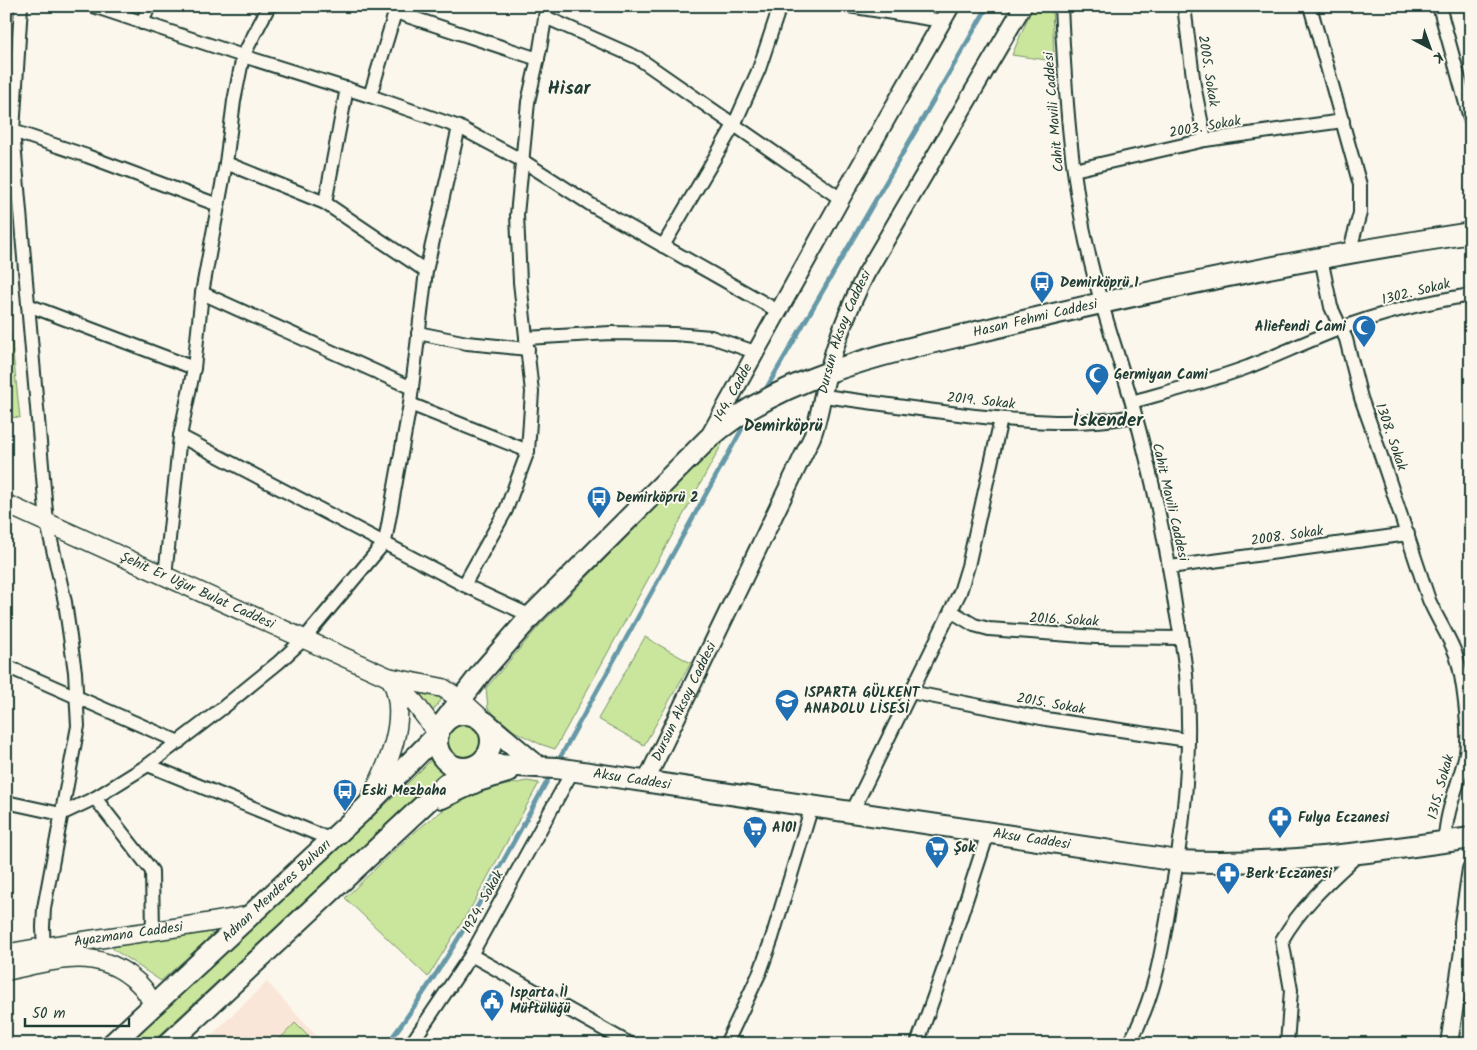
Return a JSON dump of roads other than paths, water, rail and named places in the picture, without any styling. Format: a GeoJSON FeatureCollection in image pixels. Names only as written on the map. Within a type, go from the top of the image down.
{"type":"FeatureCollection","features":[{"type":"Feature","properties":{"kind":"main road","name":"Hasan Fehmi Caddesi"},"geometry":{"type":"LineString","coordinates":[[708,439],[736,416],[769,398],[828,373],[906,349],[1102,303],[1321,258],[1471,233]]}},
{"type":"Feature","properties":{"kind":"main road","name":"144. Cadde"},"geometry":{"type":"LineString","coordinates":[[440,729],[460,700],[531,616],[708,439]]}},
{"type":"Feature","properties":{"kind":"main road","name":"Şehit Er Uğur Bulat Caddesi"},"geometry":{"type":"LineString","coordinates":[[6,504],[390,679],[443,688],[483,720]]}},
{"type":"Feature","properties":{"kind":"main road","name":"Şehit Er Uğur Bulat Caddesi"},"geometry":{"type":"LineString","coordinates":[[390,679],[440,729]]}},
{"type":"Feature","properties":{"kind":"main road"},"geometry":{"type":"LineString","coordinates":[[359,814],[368,802],[381,777],[394,740],[399,703],[396,689],[390,679]]}},
{"type":"Feature","properties":{"kind":"main road"},"geometry":{"type":"LineString","coordinates":[[471,767],[457,767],[448,764],[438,749],[440,729],[450,717],[458,714],[467,713],[483,720],[537,766]]}},
{"type":"Feature","properties":{"kind":"main road"},"geometry":{"type":"LineString","coordinates":[[168,1044],[446,784],[483,761],[491,745],[491,736],[483,720]]}},
{"type":"Feature","properties":{"kind":"main road","name":"Adnan Menderes Bulvarı"},"geometry":{"type":"LineString","coordinates":[[112,1044],[332,840],[440,729]]}},
{"type":"Feature","properties":{"kind":"main road","name":"Aksu Caddesi"},"geometry":{"type":"LineString","coordinates":[[471,767],[537,766],[572,770],[1178,861],[1246,862],[1361,853],[1471,838]]}},
{"type":"Feature","properties":{"kind":"main road"},"geometry":{"type":"LineString","coordinates":[[412,817],[464,787],[495,776],[537,766]]}},
{"type":"Feature","properties":{"kind":"main road","name":"Ayazmana Caddesi"},"geometry":{"type":"LineString","coordinates":[[6,971],[39,953],[251,915]]}},
{"type":"Feature","properties":{"kind":"main road","name":"Ayazmana Caddesi"},"geometry":{"type":"LineString","coordinates":[[6,954],[39,953],[104,961],[139,982],[146,990],[153,1006]]}},
{"type":"Feature","properties":{"kind":"street"},"geometry":{"type":"LineString","coordinates":[[6,946],[39,953],[44,908],[78,726],[75,672],[65,602],[47,522],[13,131],[21,6]]}},
{"type":"Feature","properties":{"kind":"street"},"geometry":{"type":"LineString","coordinates":[[94,6],[243,56],[348,88],[459,127],[523,161],[593,206],[778,311]]}},
{"type":"Feature","properties":{"kind":"street"},"geometry":{"type":"LineString","coordinates":[[142,22],[149,6]]}},
{"type":"Feature","properties":{"kind":"street"},"geometry":{"type":"LineString","coordinates":[[165,576],[180,436],[194,368],[202,293],[226,163],[234,101],[243,56],[269,6]]}},
{"type":"Feature","properties":{"kind":"street"},"geometry":{"type":"LineString","coordinates":[[663,246],[734,125],[760,69],[780,6]]}},
{"type":"Feature","properties":{"kind":"street"},"geometry":{"type":"LineString","coordinates":[[849,6],[947,14]]}},
{"type":"Feature","properties":{"kind":"street","name":"Dursun Aksoy Caddesi"},"geometry":{"type":"LineString","coordinates":[[646,781],[812,437],[824,396],[828,373],[846,317],[866,274],[1023,6]]}},
{"type":"Feature","properties":{"kind":"street","name":"Cahit Mavili Caddesi"},"geometry":{"type":"LineString","coordinates":[[1061,6],[1065,80],[1074,170],[1084,230],[1102,303],[1132,402],[1161,523],[1170,567],[1186,674],[1188,740],[1184,810],[1178,861],[1156,981],[1147,1008],[1129,1044]]}},
{"type":"Feature","properties":{"kind":"street","name":"2005. Sokak"},"geometry":{"type":"LineString","coordinates":[[1184,6],[1189,52],[1205,140]]}},
{"type":"Feature","properties":{"kind":"street"},"geometry":{"type":"LineString","coordinates":[[1310,6],[1360,185],[1360,213],[1349,253]]}},
{"type":"Feature","properties":{"kind":"street"},"geometry":{"type":"LineString","coordinates":[[1439,6],[1471,122]]}},
{"type":"Feature","properties":{"kind":"street"},"geometry":{"type":"LineString","coordinates":[[370,96],[396,9],[538,59]]}},
{"type":"Feature","properties":{"kind":"street"},"geometry":{"type":"LineString","coordinates":[[464,585],[506,510],[528,451],[532,392],[520,282],[517,215],[528,102],[546,12],[638,58],[841,199]]}},
{"type":"Feature","properties":{"kind":"street","name":"144. Cadde"},"geometry":{"type":"LineString","coordinates":[[708,439],[778,311],[947,14]]}},
{"type":"Feature","properties":{"kind":"street"},"geometry":{"type":"LineString","coordinates":[[325,203],[348,88]]}},
{"type":"Feature","properties":{"kind":"street","name":"2003. Sokak"},"geometry":{"type":"LineString","coordinates":[[1074,170],[1205,140],[1343,121]]}},
{"type":"Feature","properties":{"kind":"street"},"geometry":{"type":"LineString","coordinates":[[6,802],[61,814],[95,798],[148,765],[279,662],[304,639],[385,542],[410,404],[426,270],[459,127]]}},
{"type":"Feature","properties":{"kind":"street"},"geometry":{"type":"LineString","coordinates":[[13,131],[87,156],[218,206]]}},
{"type":"Feature","properties":{"kind":"street"},"geometry":{"type":"LineString","coordinates":[[226,163],[325,203],[426,270]]}},
{"type":"Feature","properties":{"kind":"street","name":"1308. Sokak"},"geometry":{"type":"LineString","coordinates":[[1321,258],[1331,307],[1347,344],[1361,398],[1429,600],[1441,624]]}},
{"type":"Feature","properties":{"kind":"street"},"geometry":{"type":"LineString","coordinates":[[202,293],[412,388]]}},
{"type":"Feature","properties":{"kind":"street","name":"1302. Sokak"},"geometry":{"type":"LineString","coordinates":[[1132,402],[1248,367],[1340,329],[1424,304],[1471,295]]}},
{"type":"Feature","properties":{"kind":"street"},"geometry":{"type":"LineString","coordinates":[[28,305],[194,368]]}},
{"type":"Feature","properties":{"kind":"street"},"geometry":{"type":"LineString","coordinates":[[418,333],[467,343],[527,343],[610,333],[674,334],[711,337],[755,352]]}},
{"type":"Feature","properties":{"kind":"street","name":"2019. Sokak"},"geometry":{"type":"LineString","coordinates":[[824,396],[1001,419],[1079,423],[1135,416]]}},
{"type":"Feature","properties":{"kind":"street"},"geometry":{"type":"LineString","coordinates":[[410,404],[528,451]]}},
{"type":"Feature","properties":{"kind":"street"},"geometry":{"type":"LineString","coordinates":[[852,812],[960,592],[968,566],[1001,419]]}},
{"type":"Feature","properties":{"kind":"street"},"geometry":{"type":"LineString","coordinates":[[180,436],[464,585],[531,616]]}},
{"type":"Feature","properties":{"kind":"street","name":"2008. Sokak"},"geometry":{"type":"LineString","coordinates":[[1170,567],[1408,534]]}},
{"type":"Feature","properties":{"kind":"street","name":"2016. Sokak"},"geometry":{"type":"LineString","coordinates":[[951,611],[974,625],[989,629],[1096,637],[1181,638]]}},
{"type":"Feature","properties":{"kind":"street","name":"1315. Sokak"},"geometry":{"type":"LineString","coordinates":[[1441,624],[1451,643],[1459,666],[1468,733],[1466,751],[1451,802],[1445,842]]}},
{"type":"Feature","properties":{"kind":"street"},"geometry":{"type":"LineString","coordinates":[[6,666],[179,742]]}},
{"type":"Feature","properties":{"kind":"street","name":"2015. Sokak"},"geometry":{"type":"LineString","coordinates":[[910,692],[1046,719],[1188,740]]}},
{"type":"Feature","properties":{"kind":"street"},"geometry":{"type":"LineString","coordinates":[[148,765],[332,840]]}},
{"type":"Feature","properties":{"kind":"street","name":"1924. Sokak"},"geometry":{"type":"LineString","coordinates":[[411,1044],[471,955],[572,770]]}},
{"type":"Feature","properties":{"kind":"street"},"geometry":{"type":"LineString","coordinates":[[95,798],[152,871],[153,932]]}},
{"type":"Feature","properties":{"kind":"street"},"geometry":{"type":"LineString","coordinates":[[726,1044],[760,972],[812,806]]}},
{"type":"Feature","properties":{"kind":"street"},"geometry":{"type":"LineString","coordinates":[[917,1044],[988,833]]}},
{"type":"Feature","properties":{"kind":"street"},"geometry":{"type":"LineString","coordinates":[[1287,1044],[1291,990],[1282,940],[1305,906],[1361,853]]}},
{"type":"Feature","properties":{"kind":"street"},"geometry":{"type":"LineString","coordinates":[[1449,1044],[1471,869]]}},
{"type":"Feature","properties":{"kind":"street"},"geometry":{"type":"LineString","coordinates":[[1462,951],[1471,927]]}},
{"type":"Feature","properties":{"kind":"street"},"geometry":{"type":"LineString","coordinates":[[471,955],[630,1044]]}},
{"type":"Feature","properties":{"kind":"waterway"},"geometry":{"type":"LineString","coordinates":[[763,394],[988,6]]}},
{"type":"Feature","properties":{"kind":"waterway"},"geometry":{"type":"LineString","coordinates":[[557,763],[747,420]]}},
{"type":"Feature","properties":{"kind":"waterway"},"geometry":{"type":"LineString","coordinates":[[387,1044],[454,946],[551,774]]}},
{"type":"Feature","properties":{"kind":"place","name":"Demirköprü 1"},"geometry":{"type":"Point","coordinates":[1042,304]}},
{"type":"Feature","properties":{"kind":"place","name":"Aliefendi Cami"},"geometry":{"type":"Point","coordinates":[1364,348]}},
{"type":"Feature","properties":{"kind":"place","name":"Germiyan Cami"},"geometry":{"type":"Point","coordinates":[1097,396]}},
{"type":"Feature","properties":{"kind":"place","name":"Demirköprü 2"},"geometry":{"type":"Point","coordinates":[599,519]}},
{"type":"Feature","properties":{"kind":"place","name":"ISPARTA GÜLKENT ANADOLU LİSESİ"},"geometry":{"type":"Point","coordinates":[787,722]}},
{"type":"Feature","properties":{"kind":"place","name":"Eski Mezbaha"},"geometry":{"type":"Point","coordinates":[345,812]}},
{"type":"Feature","properties":{"kind":"place","name":"Fulya Eczanesi"},"geometry":{"type":"Point","coordinates":[1280,839]}},
{"type":"Feature","properties":{"kind":"place","name":"A101"},"geometry":{"type":"Point","coordinates":[755,849]}},
{"type":"Feature","properties":{"kind":"place","name":"Şok"},"geometry":{"type":"Point","coordinates":[937,869]}},
{"type":"Feature","properties":{"kind":"place","name":"Berk Eczanesi"},"geometry":{"type":"Point","coordinates":[1228,895]}},
{"type":"Feature","properties":{"kind":"place","name":"Isparta İl Müftülüğü"},"geometry":{"type":"Point","coordinates":[492,1022]}},
{"type":"Feature","properties":{"kind":"district","name":"Hisar"},"geometry":{"type":"Point","coordinates":[569,89]}},
{"type":"Feature","properties":{"kind":"district","name":"İskender"},"geometry":{"type":"Point","coordinates":[1108,421]}},
{"type":"Feature","properties":{"kind":"district","name":"Demirköprü"},"geometry":{"type":"Point","coordinates":[783,426]}}]}
